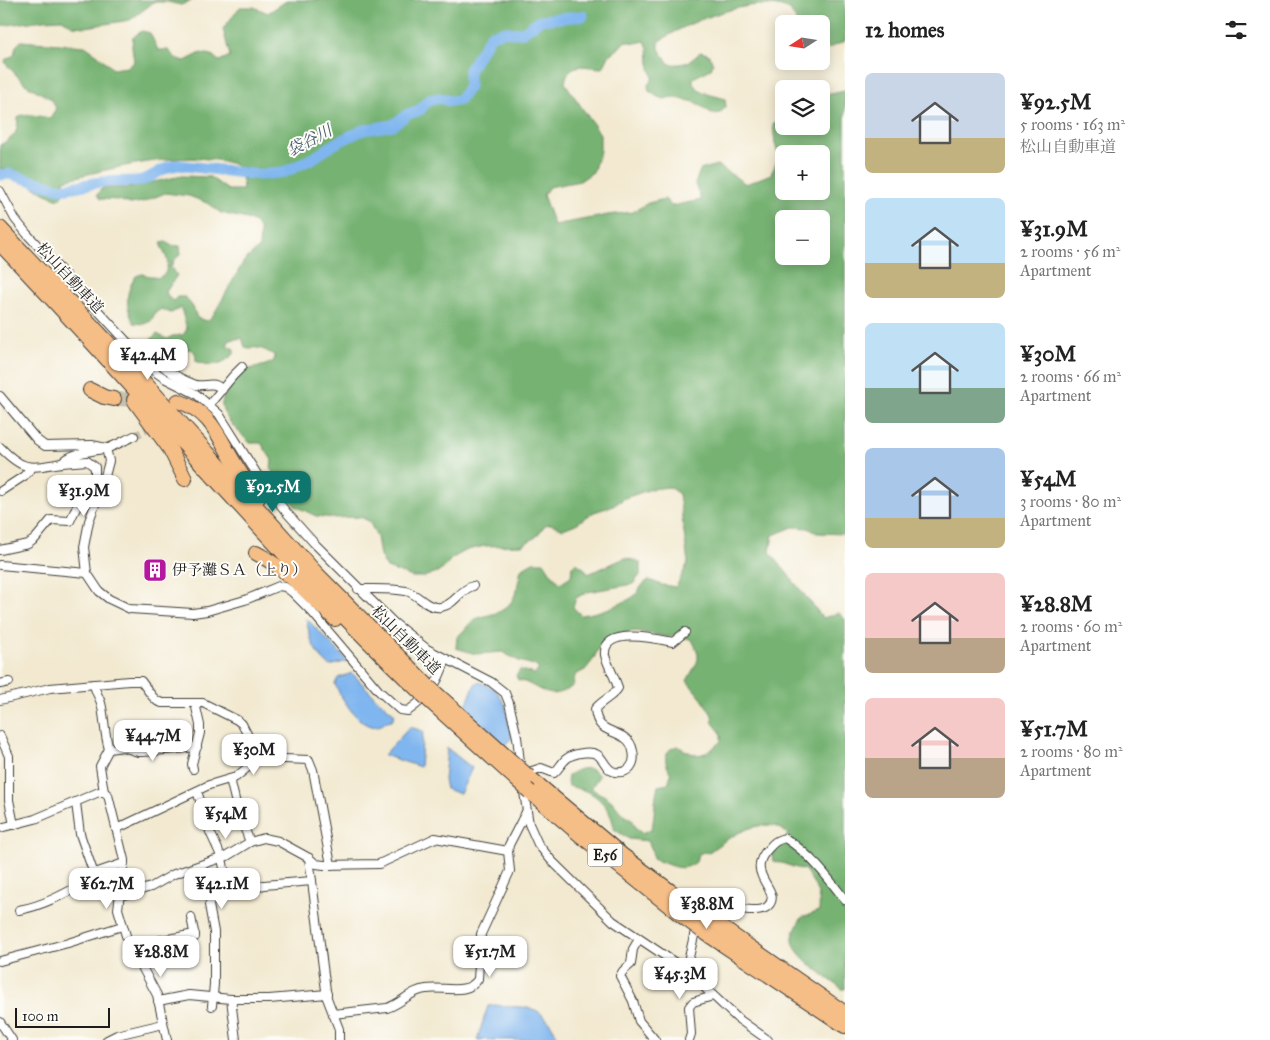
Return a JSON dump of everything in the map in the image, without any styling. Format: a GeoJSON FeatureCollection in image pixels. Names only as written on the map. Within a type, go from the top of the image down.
{"type":"FeatureCollection","features":[{"type":"Feature","properties":{"kind":"highway","name":"松山自動車道"},"geometry":{"type":"LineString","coordinates":[[0,228],[119,354],[310,566],[360,617],[426,690],[530,792],[580,835],[845,1026]]}},
{"type":"Feature","properties":{"kind":"highway","name":"松山自動車道"},"geometry":{"type":"LineString","coordinates":[[0,244],[110,361],[305,576],[382,655],[622,855],[683,909]]}},
{"type":"Feature","properties":{"kind":"highway"},"geometry":{"type":"LineString","coordinates":[[21,266],[109,368],[145,414],[170,449],[185,479]]}},
{"type":"Feature","properties":{"kind":"highway"},"geometry":{"type":"LineString","coordinates":[[90,390],[104,397],[114,399]]}},
{"type":"Feature","properties":{"kind":"highway"},"geometry":{"type":"LineString","coordinates":[[178,401],[198,410],[210,422],[266,509],[360,617]]}},
{"type":"Feature","properties":{"kind":"highway"},"geometry":{"type":"LineString","coordinates":[[256,554],[268,559],[279,567],[365,646],[426,690]]}},
{"type":"Feature","properties":{"kind":"highway","name":"松山自動車道"},"geometry":{"type":"LineString","coordinates":[[703,923],[845,1013]]}},
{"type":"Feature","properties":{"kind":"street"},"geometry":{"type":"LineString","coordinates":[[0,191],[15,219],[26,234],[150,366],[164,378],[196,394],[218,414],[265,486],[314,543],[358,588],[409,636],[427,649],[491,682],[505,693],[518,737],[525,776],[526,812],[529,824],[538,844],[551,860],[614,921],[686,970],[737,1018],[768,1040]]}},
{"type":"Feature","properties":{"kind":"street"},"geometry":{"type":"LineString","coordinates":[[150,366],[158,362],[174,376],[201,386],[215,384],[222,390]]}},
{"type":"Feature","properties":{"kind":"street"},"geometry":{"type":"LineString","coordinates":[[213,400],[242,368]]}},
{"type":"Feature","properties":{"kind":"street"},"geometry":{"type":"LineString","coordinates":[[0,396],[37,440],[45,446],[92,445],[106,448]]}},
{"type":"Feature","properties":{"kind":"street"},"geometry":{"type":"LineString","coordinates":[[62,463],[65,459],[106,448],[134,436]]}},
{"type":"Feature","properties":{"kind":"street"},"geometry":{"type":"LineString","coordinates":[[0,447],[17,463],[31,468],[88,461],[96,470],[70,521],[51,520],[35,539],[28,544],[0,550]]}},
{"type":"Feature","properties":{"kind":"street"},"geometry":{"type":"LineString","coordinates":[[106,448],[109,461],[103,484],[89,521],[84,546],[87,573],[99,591],[109,599],[130,609],[193,613],[245,600],[279,586],[286,587],[312,612],[378,691],[400,710],[408,711],[429,694],[440,678],[446,660]]}},
{"type":"Feature","properties":{"kind":"street"},"geometry":{"type":"LineString","coordinates":[[1,491],[24,476],[31,468]]}},
{"type":"Feature","properties":{"kind":"street"},"geometry":{"type":"LineString","coordinates":[[0,565],[87,573]]}},
{"type":"Feature","properties":{"kind":"street"},"geometry":{"type":"LineString","coordinates":[[358,588],[406,591],[430,606],[438,608],[451,603],[466,589],[473,586]]}},
{"type":"Feature","properties":{"kind":"street"},"geometry":{"type":"LineString","coordinates":[[525,776],[541,768],[554,773],[567,757],[573,754],[596,754],[601,757],[610,770],[615,772],[628,769],[634,764],[635,760],[628,739],[603,728],[597,722],[595,716],[595,709],[600,702],[616,692],[618,688],[613,671],[606,660],[606,649],[614,640],[625,637],[639,636],[673,642],[685,632]]}},
{"type":"Feature","properties":{"kind":"street"},"geometry":{"type":"LineString","coordinates":[[0,700],[50,688],[142,681],[156,701],[195,703],[210,706],[242,724],[259,758]]}},
{"type":"Feature","properties":{"kind":"street"},"geometry":{"type":"LineString","coordinates":[[0,684],[9,682]]}},
{"type":"Feature","properties":{"kind":"street"},"geometry":{"type":"LineString","coordinates":[[94,684],[101,703],[105,736],[109,749],[100,766],[104,792],[108,796],[124,863],[118,909],[130,946],[138,963],[153,986],[168,1040]]}},
{"type":"Feature","properties":{"kind":"street"},"geometry":{"type":"LineString","coordinates":[[193,769],[192,764],[200,725],[195,703]]}},
{"type":"Feature","properties":{"kind":"street"},"geometry":{"type":"LineString","coordinates":[[0,736],[9,756],[9,800],[14,825]]}},
{"type":"Feature","properties":{"kind":"street"},"geometry":{"type":"LineString","coordinates":[[109,749],[123,747],[138,752],[197,747]]}},
{"type":"Feature","properties":{"kind":"street"},"geometry":{"type":"LineString","coordinates":[[116,829],[197,791],[219,782],[232,780],[259,758],[309,760],[312,764],[331,865]]}},
{"type":"Feature","properties":{"kind":"street"},"geometry":{"type":"LineString","coordinates":[[232,780],[231,783],[238,812],[250,842]]}},
{"type":"Feature","properties":{"kind":"street"},"geometry":{"type":"LineString","coordinates":[[197,791],[210,832],[222,858],[229,895]]}},
{"type":"Feature","properties":{"kind":"street"},"geometry":{"type":"LineString","coordinates":[[0,828],[35,819],[99,792],[104,792]]}},
{"type":"Feature","properties":{"kind":"street"},"geometry":{"type":"LineString","coordinates":[[76,803],[80,834],[95,873]]}},
{"type":"Feature","properties":{"kind":"street"},"geometry":{"type":"LineString","coordinates":[[333,1014],[387,1008],[426,988],[466,989],[476,984],[481,934],[510,871],[508,851],[512,838],[526,812]]}},
{"type":"Feature","properties":{"kind":"street"},"geometry":{"type":"LineString","coordinates":[[120,896],[151,887],[190,867],[222,858],[250,842],[264,838],[272,839],[310,858],[316,864],[331,865],[380,864],[435,838],[508,851]]}},
{"type":"Feature","properties":{"kind":"street"},"geometry":{"type":"LineString","coordinates":[[686,970],[696,927],[704,905],[712,904],[755,911],[763,910],[769,905],[772,900],[772,893],[763,880],[759,868],[760,860],[776,840],[785,838],[800,848],[828,876],[845,900]]}},
{"type":"Feature","properties":{"kind":"street"},"geometry":{"type":"LineString","coordinates":[[310,858],[327,994],[329,1005],[339,1029],[340,1040]]}},
{"type":"Feature","properties":{"kind":"street"},"geometry":{"type":"LineString","coordinates":[[19,910],[64,895],[95,876],[95,873],[124,863]]}},
{"type":"Feature","properties":{"kind":"street"},"geometry":{"type":"LineString","coordinates":[[212,1006],[213,927],[209,905],[212,898],[225,894],[236,894],[264,885],[312,881]]}},
{"type":"Feature","properties":{"kind":"street"},"geometry":{"type":"LineString","coordinates":[[130,946],[195,936],[191,917]]}},
{"type":"Feature","properties":{"kind":"street"},"geometry":{"type":"LineString","coordinates":[[0,961],[122,926]]}},
{"type":"Feature","properties":{"kind":"street"},"geometry":{"type":"LineString","coordinates":[[639,939],[633,949],[631,964],[622,971],[620,976],[633,1001],[639,1020],[656,1040]]}},
{"type":"Feature","properties":{"kind":"street"},"geometry":{"type":"LineString","coordinates":[[158,1001],[189,995],[231,999],[283,999],[327,994]]}},
{"type":"Feature","properties":{"kind":"street"},"geometry":{"type":"LineString","coordinates":[[689,1040],[691,1034],[688,1015],[689,1007],[693,1002],[713,996]]}},
{"type":"Feature","properties":{"kind":"street"},"geometry":{"type":"LineString","coordinates":[[231,999],[236,1040]]}},
{"type":"Feature","properties":{"kind":"street"},"geometry":{"type":"LineString","coordinates":[[0,1022],[12,1040]]}},
{"type":"Feature","properties":{"kind":"street"},"geometry":{"type":"LineString","coordinates":[[107,1040],[116,1035],[163,1024]]}},
{"type":"Feature","properties":{"kind":"green space"},"geometry":{"type":"Polygon","coordinates":[[[0,0],[193,0],[181,5],[154,2],[130,20],[86,27],[73,26],[62,19],[0,26],[0,0]]]}},
{"type":"Feature","properties":{"kind":"green space"},"geometry":{"type":"Polygon","coordinates":[[[288,0],[845,0],[845,41],[830,48],[830,15],[793,15],[790,10],[774,5],[744,7],[713,15],[683,28],[659,42],[659,49],[669,64],[686,62],[693,59],[700,52],[708,54],[713,63],[711,69],[693,78],[693,84],[705,93],[725,99],[726,107],[720,113],[713,114],[695,102],[672,97],[664,99],[649,91],[648,85],[653,78],[645,41],[635,43],[625,41],[617,50],[610,54],[603,68],[580,66],[574,68],[567,75],[565,83],[600,134],[600,151],[593,172],[580,181],[549,187],[543,195],[554,225],[633,212],[648,203],[665,199],[671,206],[701,200],[695,184],[700,170],[717,165],[746,184],[771,174],[775,166],[775,200],[830,200],[830,145],[775,145],[773,124],[775,123],[775,135],[830,135],[830,94],[845,91],[845,534],[817,533],[808,528],[793,527],[773,535],[770,552],[823,618],[839,613],[845,619],[845,989],[842,989],[813,967],[799,953],[795,946],[793,935],[801,918],[819,911],[819,899],[814,884],[805,870],[773,861],[774,847],[784,841],[788,834],[779,827],[757,826],[740,832],[708,853],[703,852],[698,855],[696,862],[691,866],[675,867],[653,859],[648,841],[629,839],[614,829],[609,812],[598,798],[583,790],[569,786],[567,783],[568,776],[580,769],[596,772],[599,776],[591,788],[606,797],[620,812],[632,819],[636,828],[643,833],[652,828],[658,786],[668,784],[671,774],[666,761],[669,750],[678,746],[691,753],[701,754],[710,750],[721,741],[721,733],[713,723],[712,715],[687,681],[696,665],[698,657],[692,640],[678,635],[668,637],[635,631],[610,636],[602,641],[593,660],[585,670],[575,675],[573,686],[557,694],[550,694],[518,680],[516,676],[520,670],[535,674],[539,669],[534,665],[519,661],[502,652],[476,654],[456,648],[457,637],[472,621],[501,611],[508,606],[516,591],[521,569],[533,562],[544,562],[560,583],[571,576],[572,566],[576,563],[585,569],[588,574],[625,558],[640,562],[640,575],[633,584],[587,592],[576,598],[573,607],[581,615],[601,611],[633,597],[643,584],[649,580],[662,585],[676,587],[688,563],[679,494],[669,487],[651,489],[625,498],[613,506],[594,512],[576,524],[563,529],[551,524],[545,525],[536,537],[522,545],[485,546],[467,550],[451,559],[442,570],[424,577],[412,577],[387,568],[380,556],[377,537],[369,521],[360,517],[333,518],[316,516],[295,506],[276,480],[271,469],[272,460],[261,443],[250,443],[233,426],[223,411],[222,401],[233,382],[246,371],[274,361],[274,355],[260,348],[245,347],[242,338],[230,340],[227,345],[234,349],[234,354],[225,361],[211,365],[201,363],[196,361],[195,353],[192,350],[175,348],[156,349],[152,345],[152,338],[157,334],[167,339],[172,336],[183,335],[187,329],[181,308],[171,313],[161,309],[155,313],[151,321],[144,324],[134,323],[131,317],[128,293],[136,276],[142,274],[158,278],[165,274],[168,262],[161,246],[162,242],[180,246],[181,254],[174,260],[171,267],[177,275],[166,292],[169,298],[173,301],[177,297],[185,297],[193,307],[197,318],[207,321],[214,314],[244,261],[259,248],[260,232],[257,224],[247,219],[221,213],[207,203],[189,196],[165,193],[143,202],[130,204],[119,200],[100,199],[97,195],[102,188],[127,188],[181,176],[210,177],[228,190],[243,190],[242,172],[240,169],[235,165],[212,159],[191,158],[147,162],[64,180],[65,193],[59,199],[34,187],[12,170],[0,169],[0,145],[15,133],[19,116],[31,115],[51,118],[56,108],[51,99],[25,84],[6,64],[5,60],[14,55],[16,46],[21,41],[85,46],[113,69],[127,67],[134,62],[133,37],[142,31],[150,33],[158,50],[168,50],[176,58],[185,61],[201,53],[212,55],[219,61],[230,56],[223,29],[240,7],[254,7],[268,13],[288,0]]]}},
{"type":"Feature","properties":{"kind":"water"},"geometry":{"type":"Polygon","coordinates":[[[306,618],[348,661],[330,666],[324,661],[313,645],[306,618]]]}},
{"type":"Feature","properties":{"kind":"water"},"geometry":{"type":"Polygon","coordinates":[[[352,673],[376,698],[395,714],[392,720],[372,726],[365,724],[352,712],[335,684],[338,678],[352,673]]]}},
{"type":"Feature","properties":{"kind":"water"},"geometry":{"type":"Polygon","coordinates":[[[479,682],[495,689],[505,704],[512,738],[504,746],[464,710],[475,684],[479,682]]]}},
{"type":"Feature","properties":{"kind":"water"},"geometry":{"type":"Polygon","coordinates":[[[410,727],[423,731],[420,767],[384,755],[410,727]]]}},
{"type":"Feature","properties":{"kind":"water"},"geometry":{"type":"Polygon","coordinates":[[[447,748],[472,768],[460,794],[446,789],[444,780],[447,748]]]}},
{"type":"Feature","properties":{"kind":"water"},"geometry":{"type":"Polygon","coordinates":[[[488,1006],[526,1007],[535,1010],[555,1030],[558,1040],[477,1040],[488,1006]]]}},
{"type":"Feature","properties":{"kind":"waterway","name":"袋谷川"},"geometry":{"type":"LineString","coordinates":[[0,175],[9,174],[61,189],[101,182],[139,181],[168,167],[178,165],[260,175],[285,172],[363,130],[393,125],[408,114],[420,110],[430,100],[440,98],[449,101],[459,100],[469,87],[469,70],[491,35],[506,31],[512,33],[523,32],[540,20],[583,16]]}},
{"type":"Feature","properties":{"kind":"tunnel"},"geometry":{"type":"LineString","coordinates":[[114,399],[146,400]]}},
{"type":"Feature","properties":{"kind":"tunnel"},"geometry":{"type":"LineString","coordinates":[[175,417],[212,400]]}},
{"type":"Feature","properties":{"kind":"tunnel"},"geometry":{"type":"LineString","coordinates":[[134,436],[155,426]]}},
{"type":"Feature","properties":{"kind":"place","name":"伊予灘ＳＡ（上り）"},"geometry":{"type":"Point","coordinates":[155,570]}}]}
